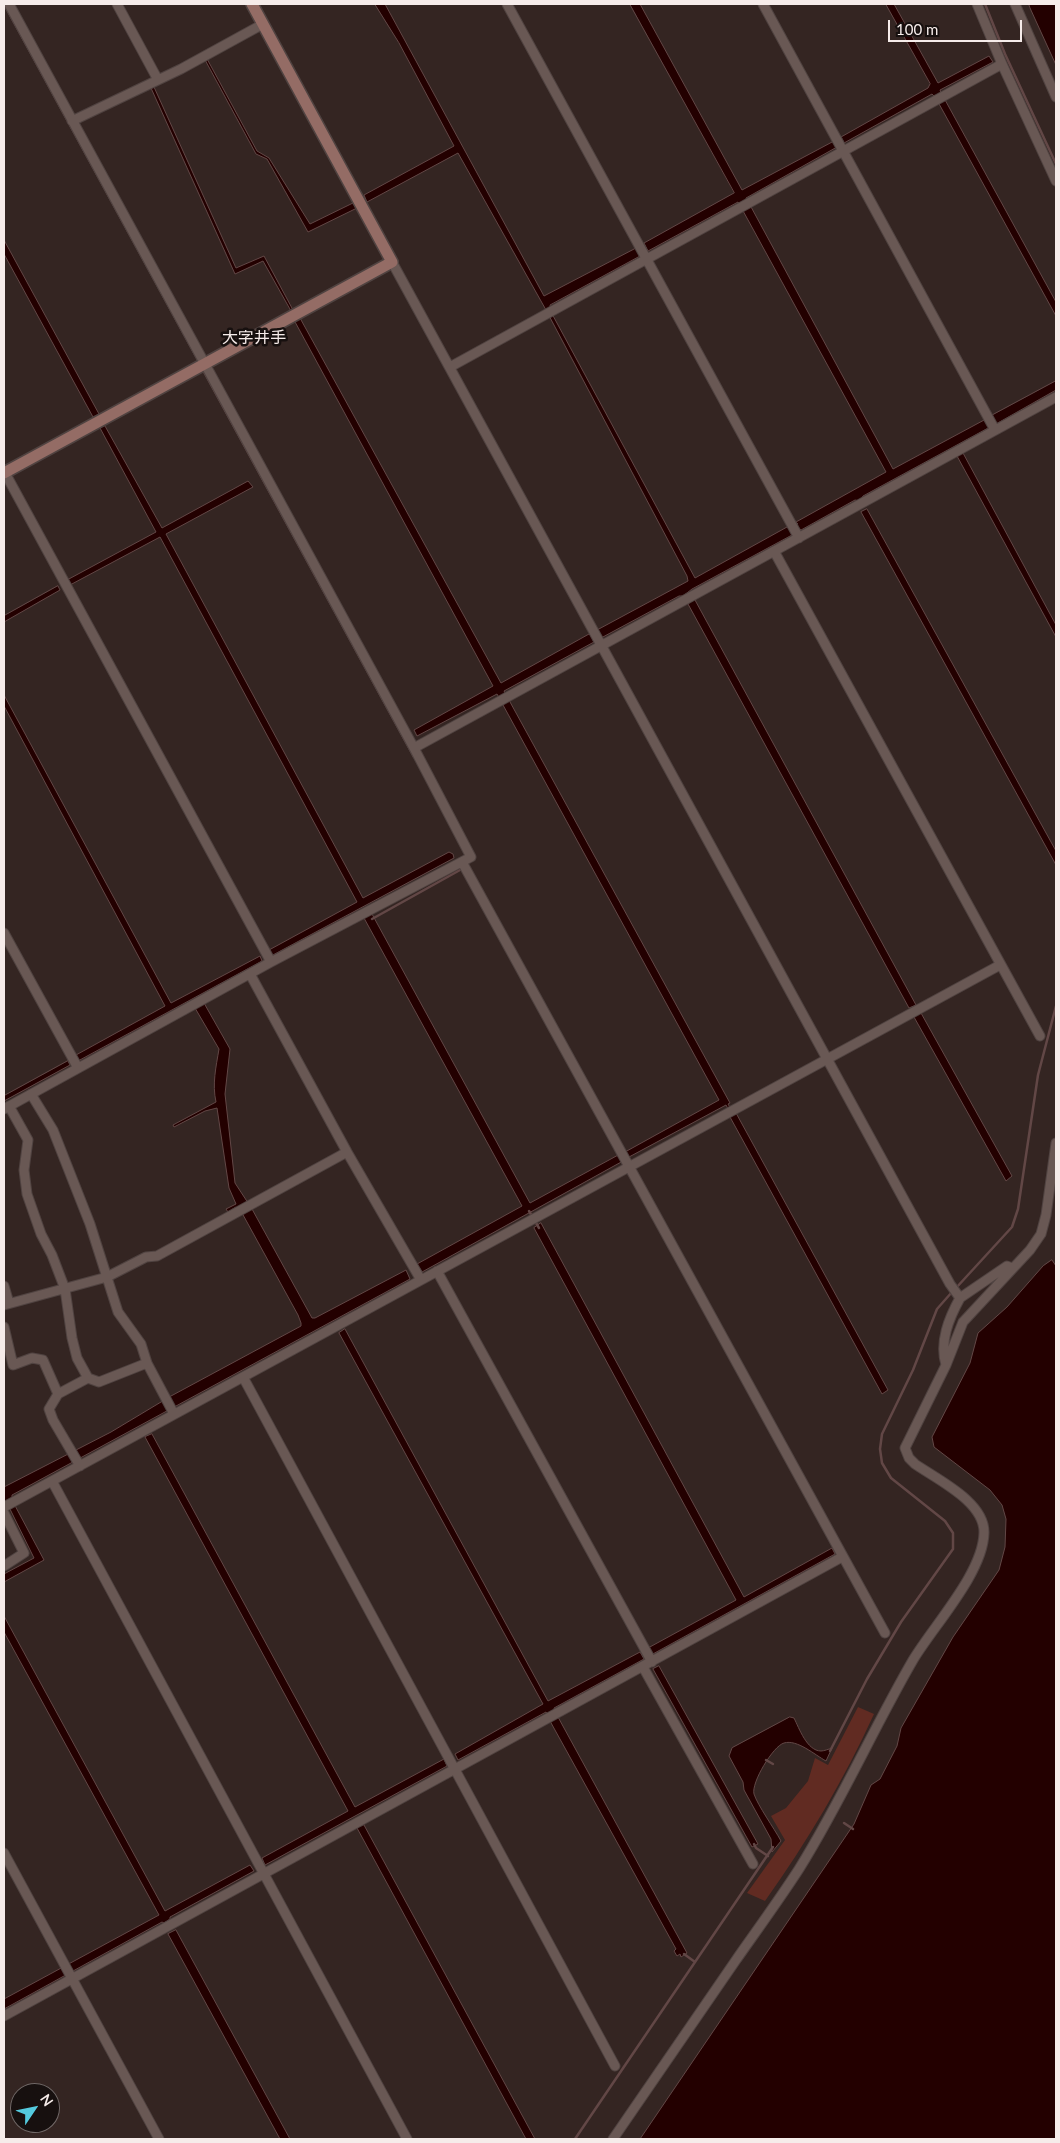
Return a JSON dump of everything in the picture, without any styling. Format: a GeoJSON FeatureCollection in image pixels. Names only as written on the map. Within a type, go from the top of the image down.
{"type":"FeatureCollection","features":[{"type":"Feature","properties":{"kind":"street"},"geometry":{"type":"LineString","coordinates":[[9,4],[414,748],[471,858],[271,962],[6,1107],[28,1140],[24,1170],[27,1194],[41,1234],[52,1255],[65,1289],[77,1358],[88,1378],[99,1382],[147,1363]]}},
{"type":"Feature","properties":{"kind":"street"},"geometry":{"type":"LineString","coordinates":[[118,4],[158,80]]}},
{"type":"Feature","properties":{"kind":"street"},"geometry":{"type":"LineString","coordinates":[[252,4],[950,1284],[959,1296]]}},
{"type":"Feature","properties":{"kind":"street"},"geometry":{"type":"LineString","coordinates":[[508,4],[795,531]]}},
{"type":"Feature","properties":{"kind":"street"},"geometry":{"type":"LineString","coordinates":[[764,4],[992,424]]}},
{"type":"Feature","properties":{"kind":"street"},"geometry":{"type":"LineString","coordinates":[[978,4],[1002,64],[1056,181]]}},
{"type":"Feature","properties":{"kind":"street"},"geometry":{"type":"LineString","coordinates":[[1015,4],[1056,97]]}},
{"type":"Feature","properties":{"kind":"street"},"geometry":{"type":"LineString","coordinates":[[72,120],[158,80],[263,24]]}},
{"type":"Feature","properties":{"kind":"street"},"geometry":{"type":"LineString","coordinates":[[450,367],[549,312],[643,252],[745,205],[840,145],[1002,64]]}},
{"type":"Feature","properties":{"kind":"street"},"geometry":{"type":"LineString","coordinates":[[271,962],[4,472],[392,262]]}},
{"type":"Feature","properties":{"kind":"street"},"geometry":{"type":"LineString","coordinates":[[414,748],[509,696],[598,639],[689,598],[774,551],[795,531],[861,504],[958,451],[992,424],[1056,397]]}},
{"type":"Feature","properties":{"kind":"street"},"geometry":{"type":"LineString","coordinates":[[774,551],[1040,1036]]}},
{"type":"Feature","properties":{"kind":"street"},"geometry":{"type":"LineString","coordinates":[[462,862],[884,1633]]}},
{"type":"Feature","properties":{"kind":"street"},"geometry":{"type":"LineString","coordinates":[[4,933],[78,1068]]}},
{"type":"Feature","properties":{"kind":"street"},"geometry":{"type":"LineString","coordinates":[[4,1566],[24,1553],[4,1509],[15,1500],[146,1430],[173,1411],[243,1378],[339,1325],[416,1274],[437,1271],[533,1218],[625,1159],[731,1111],[1000,965]]}},
{"type":"Feature","properties":{"kind":"street"},"geometry":{"type":"LineString","coordinates":[[250,974],[416,1274]]}},
{"type":"Feature","properties":{"kind":"street"},"geometry":{"type":"LineString","coordinates":[[31,1094],[53,1130],[90,1224],[118,1312],[141,1344],[147,1363],[173,1411]]}},
{"type":"Feature","properties":{"kind":"street"},"geometry":{"type":"LineString","coordinates":[[613,2139],[799,1869],[854,1774],[904,1675],[973,1572],[982,1553],[984,1531],[980,1514],[971,1503],[908,1458],[906,1448],[946,1365],[963,1322],[1030,1250],[1041,1234],[1046,1215],[1056,1143]]}},
{"type":"Feature","properties":{"kind":"street"},"geometry":{"type":"LineString","coordinates":[[4,1286],[7,1304],[107,1277],[146,1257],[157,1256],[347,1152]]}},
{"type":"Feature","properties":{"kind":"street"},"geometry":{"type":"LineString","coordinates":[[946,1365],[943,1355],[948,1319],[959,1296],[1007,1266],[1012,1268]]}},
{"type":"Feature","properties":{"kind":"street"},"geometry":{"type":"LineString","coordinates":[[437,1271],[652,1657]]}},
{"type":"Feature","properties":{"kind":"street"},"geometry":{"type":"LineString","coordinates":[[4,1327],[13,1365],[32,1358],[43,1360],[58,1394]]}},
{"type":"Feature","properties":{"kind":"street"},"geometry":{"type":"LineString","coordinates":[[80,1466],[53,1420],[49,1409],[58,1394],[88,1378]]}},
{"type":"Feature","properties":{"kind":"street"},"geometry":{"type":"LineString","coordinates":[[243,1378],[615,2066]]}},
{"type":"Feature","properties":{"kind":"street"},"geometry":{"type":"LineString","coordinates":[[52,1481],[408,2139]]}},
{"type":"Feature","properties":{"kind":"street"},"geometry":{"type":"LineString","coordinates":[[4,2016],[643,1668],[652,1657],[842,1557]]}},
{"type":"Feature","properties":{"kind":"street"},"geometry":{"type":"LineString","coordinates":[[643,1668],[752,1864]]}},
{"type":"Feature","properties":{"kind":"street"},"geometry":{"type":"LineString","coordinates":[[4,1854],[159,2139]]}},
{"type":"Feature","properties":{"kind":"shaded area"},"geometry":{"type":"Polygon","coordinates":[[[375,4],[385,4],[544,296],[636,248],[640,256],[550,305],[551,312],[695,578],[787,527],[789,529],[798,524],[796,522],[886,472],[742,209],[750,205],[893,469],[986,419],[990,427],[863,496],[860,501],[855,500],[801,530],[799,528],[791,532],[792,535],[692,589],[683,596],[679,596],[601,638],[600,636],[593,640],[594,642],[504,691],[730,1103],[728,1104],[734,1114],[736,1113],[888,1390],[882,1394],[730,1117],[732,1116],[726,1105],[629,1157],[625,1152],[719,1100],[497,694],[417,736],[414,730],[493,686],[294,320],[300,318],[501,683],[589,634],[591,636],[598,632],[597,630],[688,581],[546,310],[458,153],[367,202],[364,195],[454,146],[399,43],[375,4]]]}},
{"type":"Feature","properties":{"kind":"shaded area"},"geometry":{"type":"Polygon","coordinates":[[[630,4],[640,4],[742,190],[834,141],[837,147],[746,198],[747,201],[740,205],[738,202],[648,251],[644,243],[734,193],[630,4]]]}},
{"type":"Feature","properties":{"kind":"shaded area"},"geometry":{"type":"Polygon","coordinates":[[[886,4],[894,4],[938,83],[989,56],[993,62],[940,90],[941,93],[935,97],[932,94],[844,143],[841,137],[928,88],[930,84],[886,4]]]}},
{"type":"Feature","properties":{"kind":"shaded area"},"geometry":{"type":"Polygon","coordinates":[[[1029,4],[1056,4],[1056,65],[1030,8],[1029,4]]]}},
{"type":"Feature","properties":{"kind":"shaded area"},"geometry":{"type":"Polygon","coordinates":[[[206,57],[257,151],[269,158],[310,224],[355,202],[357,208],[308,232],[267,159],[256,154],[204,58],[206,57]]]}},
{"type":"Feature","properties":{"kind":"shaded area"},"geometry":{"type":"Polygon","coordinates":[[[154,87],[236,268],[264,256],[293,310],[291,311],[263,261],[235,274],[151,88],[154,87]]]}},
{"type":"Feature","properties":{"kind":"shaded area"},"geometry":{"type":"Polygon","coordinates":[[[944,98],[1056,302],[1056,316],[938,102],[944,98]]]}},
{"type":"Feature","properties":{"kind":"shaded area"},"geometry":{"type":"Polygon","coordinates":[[[4,240],[99,414],[93,417],[4,254],[4,240]]]}},
{"type":"Feature","properties":{"kind":"shaded area"},"geometry":{"type":"Polygon","coordinates":[[[1056,381],[1056,390],[996,424],[991,416],[1056,381]]]}},
{"type":"Feature","properties":{"kind":"shaded area"},"geometry":{"type":"Polygon","coordinates":[[[105,426],[162,528],[248,481],[253,487],[166,534],[363,898],[449,852],[453,854],[454,858],[271,956],[269,950],[357,902],[160,537],[70,585],[67,580],[156,532],[100,428],[105,426]]]}},
{"type":"Feature","properties":{"kind":"shaded area"},"geometry":{"type":"Polygon","coordinates":[[[963,453],[1056,625],[1056,637],[957,456],[963,453]]]}},
{"type":"Feature","properties":{"kind":"shaded area"},"geometry":{"type":"Polygon","coordinates":[[[867,509],[1056,851],[1056,865],[861,512],[867,509]]]}},
{"type":"Feature","properties":{"kind":"shaded area"},"geometry":{"type":"Polygon","coordinates":[[[58,586],[60,590],[4,622],[4,616],[58,586]]]}},
{"type":"Feature","properties":{"kind":"shaded area"},"geometry":{"type":"Polygon","coordinates":[[[695,600],[916,1005],[909,1008],[688,604],[695,600]]]}},
{"type":"Feature","properties":{"kind":"shaded area"},"geometry":{"type":"Polygon","coordinates":[[[4,695],[171,1003],[260,956],[262,961],[78,1061],[76,1055],[165,1006],[4,706],[4,695]]]}},
{"type":"Feature","properties":{"kind":"shaded area"},"geometry":{"type":"Polygon","coordinates":[[[372,914],[530,1203],[620,1154],[623,1161],[422,1272],[417,1264],[522,1206],[364,918],[372,914]]]}},
{"type":"Feature","properties":{"kind":"shaded area"},"geometry":{"type":"Polygon","coordinates":[[[204,1003],[230,1049],[225,1094],[235,1183],[252,1209],[312,1318],[406,1270],[410,1279],[12,1495],[12,1500],[44,1560],[4,1582],[4,1574],[34,1558],[8,1505],[4,1501],[4,1487],[111,1432],[171,1396],[301,1326],[298,1315],[242,1213],[236,1207],[228,1212],[226,1209],[236,1204],[229,1188],[217,1108],[205,1111],[174,1127],[173,1125],[216,1102],[214,1082],[219,1049],[195,1008],[204,1003]]]}},
{"type":"Feature","properties":{"kind":"shaded area"},"geometry":{"type":"Polygon","coordinates":[[[921,1013],[1012,1176],[1006,1181],[914,1017],[921,1013]]]}},
{"type":"Feature","properties":{"kind":"shaded area"},"geometry":{"type":"Polygon","coordinates":[[[68,1061],[70,1065],[4,1101],[4,1096],[68,1061]]]}},
{"type":"Feature","properties":{"kind":"shaded area"},"geometry":{"type":"Polygon","coordinates":[[[541,1223],[744,1597],[832,1548],[835,1554],[651,1655],[648,1648],[736,1600],[534,1228],[541,1223]]]}},
{"type":"Feature","properties":{"kind":"shaded area"},"geometry":{"type":"Polygon","coordinates":[[[1052,1260],[1056,1266],[1056,2139],[640,2139],[854,1824],[871,1785],[880,1779],[897,1746],[901,1728],[953,1637],[999,1570],[1005,1547],[1006,1519],[1002,1505],[990,1490],[934,1447],[932,1437],[970,1363],[978,1333],[1007,1307],[1043,1266],[1052,1260]]]}},
{"type":"Feature","properties":{"kind":"shaded area"},"geometry":{"type":"Polygon","coordinates":[[[345,1329],[548,1701],[640,1652],[644,1659],[554,1708],[555,1712],[548,1715],[546,1712],[458,1760],[455,1754],[543,1704],[339,1333],[345,1329]]]}},
{"type":"Feature","properties":{"kind":"shaded area"},"geometry":{"type":"Polygon","coordinates":[[[152,1434],[355,1807],[444,1759],[447,1766],[265,1865],[262,1858],[348,1811],[145,1437],[152,1434]]]}},
{"type":"Feature","properties":{"kind":"shaded area"},"geometry":{"type":"Polygon","coordinates":[[[4,1616],[165,1911],[250,1865],[254,1871],[170,1917],[164,1923],[162,1922],[4,2009],[4,1999],[159,1915],[4,1632],[4,1616]]]}},
{"type":"Feature","properties":{"kind":"shaded area"},"geometry":{"type":"Polygon","coordinates":[[[659,1666],[758,1844],[752,1847],[653,1669],[659,1666]]]}},
{"type":"Feature","properties":{"kind":"shaded area"},"geometry":{"type":"Polygon","coordinates":[[[858,1707],[874,1714],[824,1810],[796,1856],[765,1901],[747,1893],[785,1840],[771,1816],[786,1808],[808,1781],[815,1758],[828,1765],[858,1707]]]}},
{"type":"Feature","properties":{"kind":"shaded area"},"geometry":{"type":"Polygon","coordinates":[[[558,1717],[687,1953],[681,1957],[680,1954],[677,1956],[674,1951],[676,1949],[550,1721],[558,1717]]]}},
{"type":"Feature","properties":{"kind":"shaded area"},"geometry":{"type":"Polygon","coordinates":[[[790,1717],[794,1718],[804,1738],[816,1750],[821,1751],[832,1748],[826,1761],[800,1745],[789,1742],[784,1743],[774,1751],[759,1774],[754,1794],[781,1841],[772,1852],[771,1839],[744,1790],[743,1782],[729,1756],[732,1748],[790,1717]]]}},
{"type":"Feature","properties":{"kind":"shaded area"},"geometry":{"type":"Polygon","coordinates":[[[364,1825],[535,2139],[526,2139],[357,1828],[364,1825]]]}},
{"type":"Feature","properties":{"kind":"shaded area"},"geometry":{"type":"Polygon","coordinates":[[[176,1930],[290,2139],[280,2139],[168,1934],[176,1930]]]}},
{"type":"Feature","properties":{"kind":"waterway"},"geometry":{"type":"LineString","coordinates":[[4,4],[198,360]]}},
{"type":"Feature","properties":{"kind":"waterway"},"geometry":{"type":"LineString","coordinates":[[985,4],[1005,54],[1056,164]]}},
{"type":"Feature","properties":{"kind":"waterway"},"geometry":{"type":"LineString","coordinates":[[203,370],[414,757]]}},
{"type":"Feature","properties":{"kind":"waterway"},"geometry":{"type":"LineString","coordinates":[[372,919],[460,870]]}},
{"type":"Feature","properties":{"kind":"waterway"},"geometry":{"type":"LineString","coordinates":[[956,1288],[1012,1227],[1018,1209],[1038,1075],[1056,1006]]}},
{"type":"Feature","properties":{"kind":"waterway"},"geometry":{"type":"LineString","coordinates":[[529,1211],[539,1228]]}},
{"type":"Feature","properties":{"kind":"waterway"},"geometry":{"type":"LineString","coordinates":[[830,1751],[867,1679],[901,1622],[953,1549],[953,1533],[945,1521],[891,1478],[882,1463],[880,1449],[882,1434],[913,1370],[937,1309],[952,1292]]}},
{"type":"Feature","properties":{"kind":"waterway"},"geometry":{"type":"LineString","coordinates":[[766,1760],[773,1764]]}},
{"type":"Feature","properties":{"kind":"waterway"},"geometry":{"type":"LineString","coordinates":[[844,1823],[853,1829]]}},
{"type":"Feature","properties":{"kind":"waterway"},"geometry":{"type":"LineString","coordinates":[[754,1844],[756,1848],[768,1856]]}},
{"type":"Feature","properties":{"kind":"waterway"},"geometry":{"type":"LineString","coordinates":[[575,2139],[773,1847]]}},
{"type":"Feature","properties":{"kind":"waterway"},"geometry":{"type":"LineString","coordinates":[[684,1954],[695,1962]]}},
{"type":"Feature","properties":{"kind":"district","name":"大字井手"},"geometry":{"type":"Point","coordinates":[254,338]}}]}
